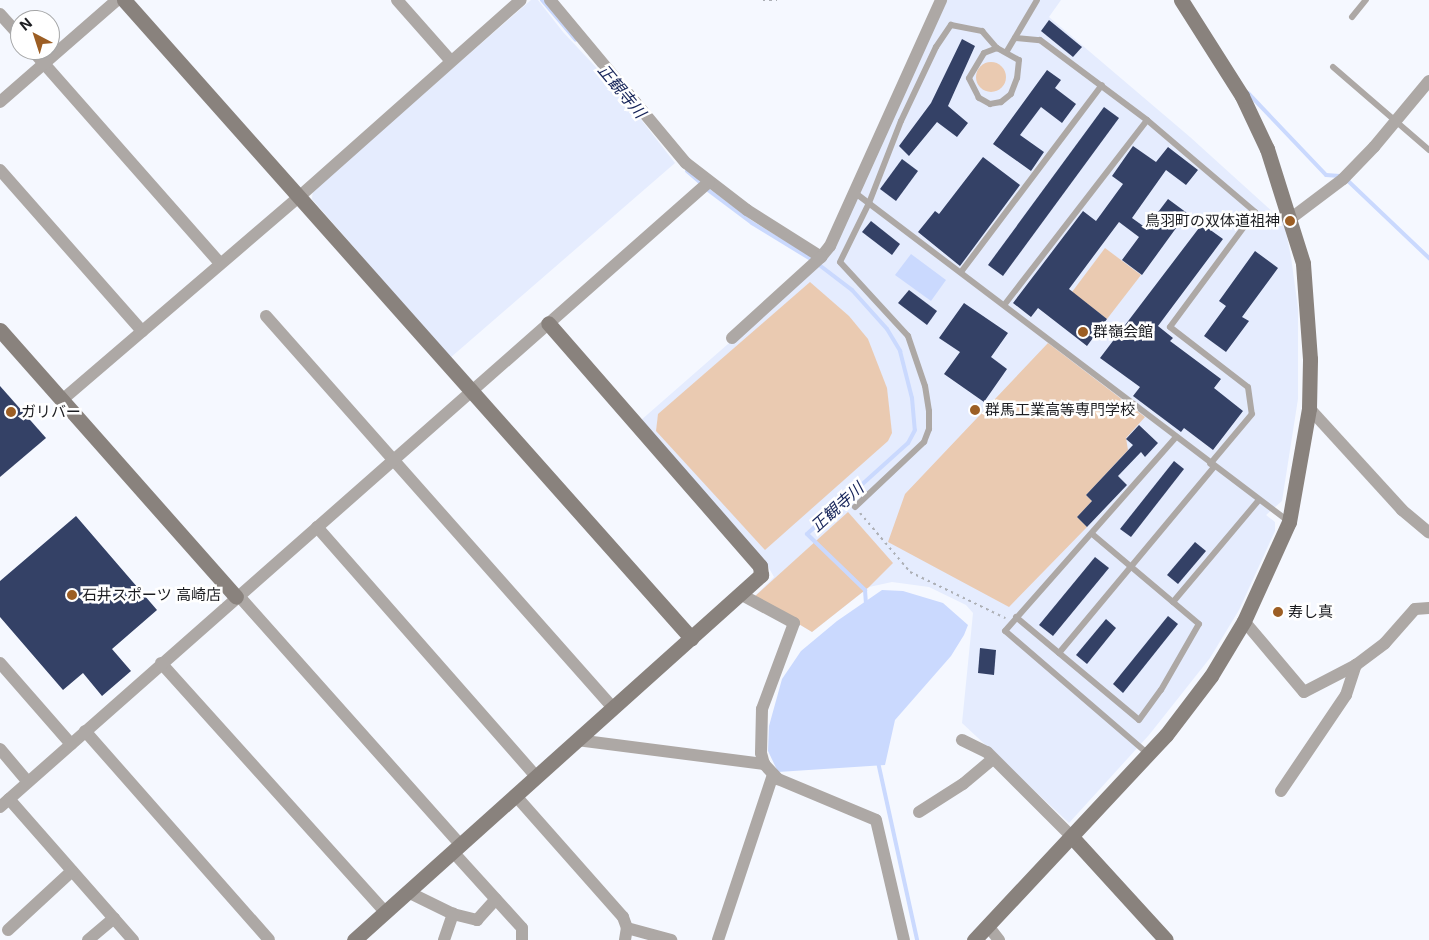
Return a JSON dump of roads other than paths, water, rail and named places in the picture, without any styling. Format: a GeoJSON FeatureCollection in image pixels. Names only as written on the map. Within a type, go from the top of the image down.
{"type":"FeatureCollection","features":[{"type":"Feature","properties":{"kind":"street"},"geometry":{"type":"LineString","coordinates":[[0,102],[117,0]]}},
{"type":"Feature","properties":{"kind":"street"},"geometry":{"type":"LineString","coordinates":[[124,0],[691,638]]}},
{"type":"Feature","properties":{"kind":"street"},"geometry":{"type":"LineString","coordinates":[[397,0],[451,61]]}},
{"type":"Feature","properties":{"kind":"street"},"geometry":{"type":"LineString","coordinates":[[62,400],[300,196],[521,0]]}},
{"type":"Feature","properties":{"kind":"street"},"geometry":{"type":"LineString","coordinates":[[550,0],[686,162],[709,182],[821,257]]}},
{"type":"Feature","properties":{"kind":"street"},"geometry":{"type":"LineString","coordinates":[[732,338],[821,257],[830,246],[941,0]]}},
{"type":"Feature","properties":{"kind":"street"},"geometry":{"type":"LineString","coordinates":[[974,940],[1148,754],[1211,676],[1244,621],[1289,522],[1309,408],[1310,359],[1303,263],[1267,148],[1242,96],[1181,0]]}},
{"type":"Feature","properties":{"kind":"street"},"geometry":{"type":"LineString","coordinates":[[0,14],[10,25]]}},
{"type":"Feature","properties":{"kind":"street"},"geometry":{"type":"LineString","coordinates":[[41,60],[220,263]]}},
{"type":"Feature","properties":{"kind":"street"},"geometry":{"type":"LineString","coordinates":[[1290,219],[1338,184],[1374,147],[1429,81]]}},
{"type":"Feature","properties":{"kind":"street"},"geometry":{"type":"LineString","coordinates":[[0,170],[142,331]]}},
{"type":"Feature","properties":{"kind":"street"},"geometry":{"type":"LineString","coordinates":[[133,940],[72,871],[5,803],[161,663],[395,460],[709,182]]}},
{"type":"Feature","properties":{"kind":"street"},"geometry":{"type":"LineString","coordinates":[[266,316],[613,708]]}},
{"type":"Feature","properties":{"kind":"street"},"geometry":{"type":"LineString","coordinates":[[354,940],[458,850],[515,795],[762,575],[760,566],[548,324]]}},
{"type":"Feature","properties":{"kind":"street"},"geometry":{"type":"LineString","coordinates":[[0,330],[237,596],[458,850],[496,899],[522,928],[526,939]]}},
{"type":"Feature","properties":{"kind":"street"},"geometry":{"type":"LineString","coordinates":[[1309,408],[1402,510],[1429,533]]}},
{"type":"Feature","properties":{"kind":"street"},"geometry":{"type":"LineString","coordinates":[[317,527],[537,777]]}},
{"type":"Feature","properties":{"kind":"street"},"geometry":{"type":"LineString","coordinates":[[742,594],[794,623],[762,709],[760,733],[764,764],[773,775],[876,820],[904,940]]}},
{"type":"Feature","properties":{"kind":"street"},"geometry":{"type":"LineString","coordinates":[[1244,621],[1304,692],[1356,665],[1385,643],[1415,609],[1429,608]]}},
{"type":"Feature","properties":{"kind":"street"},"geometry":{"type":"LineString","coordinates":[[0,663],[71,744]]}},
{"type":"Feature","properties":{"kind":"street"},"geometry":{"type":"LineString","coordinates":[[161,663],[386,913]]}},
{"type":"Feature","properties":{"kind":"street"},"geometry":{"type":"LineString","coordinates":[[1281,791],[1346,695],[1356,665]]}},
{"type":"Feature","properties":{"kind":"street"},"geometry":{"type":"LineString","coordinates":[[85,731],[269,940]]}},
{"type":"Feature","properties":{"kind":"street"},"geometry":{"type":"LineString","coordinates":[[577,740],[764,764]]}},
{"type":"Feature","properties":{"kind":"street"},"geometry":{"type":"LineString","coordinates":[[962,740],[987,752],[1072,837],[1166,940]]}},
{"type":"Feature","properties":{"kind":"street"},"geometry":{"type":"LineString","coordinates":[[0,749],[28,782]]}},
{"type":"Feature","properties":{"kind":"street"},"geometry":{"type":"LineString","coordinates":[[919,812],[963,784],[993,759]]}},
{"type":"Feature","properties":{"kind":"street"},"geometry":{"type":"LineString","coordinates":[[718,940],[773,775]]}},
{"type":"Feature","properties":{"kind":"street"},"geometry":{"type":"LineString","coordinates":[[515,795],[623,917],[626,934],[671,940]]}},
{"type":"Feature","properties":{"kind":"street"},"geometry":{"type":"LineString","coordinates":[[8,930],[72,871]]}},
{"type":"Feature","properties":{"kind":"street"},"geometry":{"type":"LineString","coordinates":[[408,892],[453,914],[477,920],[496,899]]}},
{"type":"Feature","properties":{"kind":"street"},"geometry":{"type":"LineString","coordinates":[[444,940],[453,914]]}},
{"type":"Feature","properties":{"kind":"street"},"geometry":{"type":"LineString","coordinates":[[88,940],[114,918]]}},
{"type":"Feature","properties":{"kind":"street"},"geometry":{"type":"LineString","coordinates":[[988,926],[999,940]]}},
{"type":"Feature","properties":{"kind":"lane"},"geometry":{"type":"LineString","coordinates":[[1007,51],[1037,0]]}},
{"type":"Feature","properties":{"kind":"lane"},"geometry":{"type":"LineString","coordinates":[[1352,17],[1366,0]]}},
{"type":"Feature","properties":{"kind":"lane"},"geometry":{"type":"LineString","coordinates":[[855,507],[914,454],[924,442],[928,429],[925,386],[908,336],[840,262],[869,203],[901,121],[936,47],[951,25],[982,31],[997,48],[1007,51],[1019,60],[1017,78],[1011,94],[1000,102],[990,104],[979,98],[969,78],[984,53],[997,48]]}},
{"type":"Feature","properties":{"kind":"lane"},"geometry":{"type":"LineString","coordinates":[[1015,38],[1040,40],[1146,120],[1255,212],[1170,327],[1248,387],[1252,414],[1132,567],[1060,653]]}},
{"type":"Feature","properties":{"kind":"lane"},"geometry":{"type":"LineString","coordinates":[[1334,67],[1393,122],[1429,150]]}},
{"type":"Feature","properties":{"kind":"lane"},"geometry":{"type":"LineString","coordinates":[[961,272],[1102,85]]}},
{"type":"Feature","properties":{"kind":"lane"},"geometry":{"type":"LineString","coordinates":[[1005,304],[1146,120]]}},
{"type":"Feature","properties":{"kind":"lane"},"geometry":{"type":"LineString","coordinates":[[854,192],[1005,304],[1212,466],[1289,522]]}},
{"type":"Feature","properties":{"kind":"lane"},"geometry":{"type":"LineString","coordinates":[[1148,754],[1005,631],[1176,437]]}},
{"type":"Feature","properties":{"kind":"lane"},"geometry":{"type":"LineString","coordinates":[[1173,602],[1259,500]]}},
{"type":"Feature","properties":{"kind":"lane"},"geometry":{"type":"LineString","coordinates":[[1014,620],[1060,653],[1139,720],[1161,690],[1199,624],[1092,534]]}},
{"type":"Feature","properties":{"kind":"water"},"geometry":{"type":"Polygon","coordinates":[[[911,254],[946,280],[931,301],[895,275],[911,254]]]}},
{"type":"Feature","properties":{"kind":"water"},"geometry":{"type":"Polygon","coordinates":[[[882,590],[903,591],[943,603],[968,625],[964,635],[951,656],[895,720],[885,765],[778,772],[768,751],[769,726],[782,679],[801,651],[837,621],[882,590]]]}},
{"type":"Feature","properties":{"kind":"waterway","name":"正観寺川"},"geometry":{"type":"LineString","coordinates":[[542,0],[576,40]]}},
{"type":"Feature","properties":{"kind":"waterway"},"geometry":{"type":"LineString","coordinates":[[1248,93],[1326,175],[1340,176]]}},
{"type":"Feature","properties":{"kind":"waterway","name":"正観寺川"},"geometry":{"type":"LineString","coordinates":[[687,171],[701,183]]}},
{"type":"Feature","properties":{"kind":"waterway"},"geometry":{"type":"LineString","coordinates":[[1346,179],[1429,258]]}},
{"type":"Feature","properties":{"kind":"waterway","name":"正観寺川"},"geometry":{"type":"LineString","coordinates":[[708,190],[752,223],[814,261],[852,290],[887,329],[900,351],[912,398],[915,430],[908,443],[807,534],[865,590],[866,605]]}},
{"type":"Feature","properties":{"kind":"waterway","name":"正観寺川"},"geometry":{"type":"LineString","coordinates":[[878,762],[917,940]]}},
{"type":"Feature","properties":{"kind":"place","name":"鳥羽町の双体道祖神"},"geometry":{"type":"Point","coordinates":[1290,221]}},
{"type":"Feature","properties":{"kind":"place","name":"群嶺会館"},"geometry":{"type":"Point","coordinates":[1083,332]}},
{"type":"Feature","properties":{"kind":"place","name":"群馬工業高等専門学校"},"geometry":{"type":"Point","coordinates":[975,410]}},
{"type":"Feature","properties":{"kind":"place","name":"ガリバー"},"geometry":{"type":"Point","coordinates":[11,412]}},
{"type":"Feature","properties":{"kind":"place","name":"石井スポーツ 高崎店"},"geometry":{"type":"Point","coordinates":[72,595]}},
{"type":"Feature","properties":{"kind":"place","name":"寿し真"},"geometry":{"type":"Point","coordinates":[1278,612]}}]}
